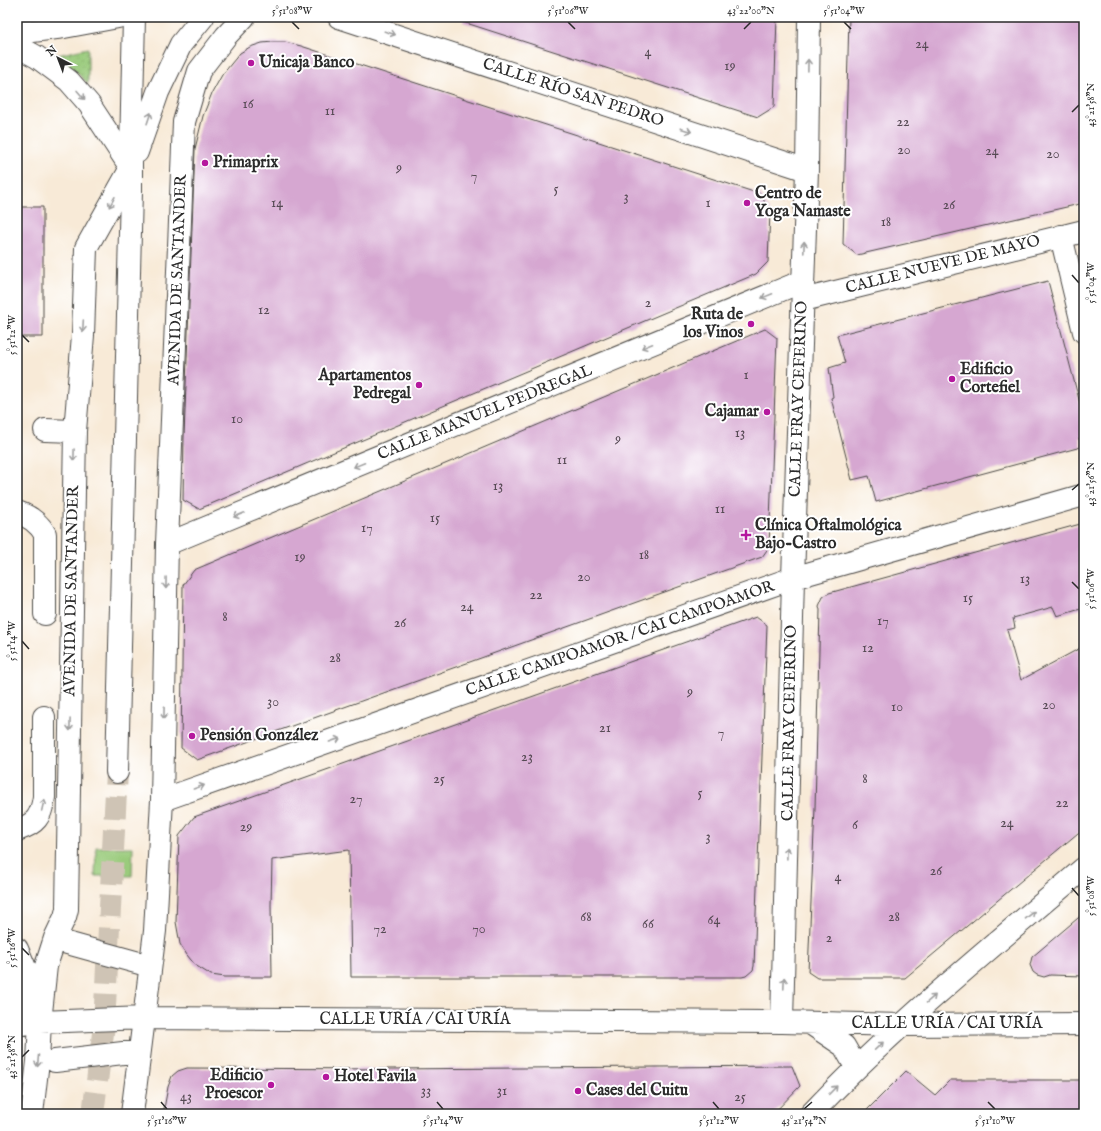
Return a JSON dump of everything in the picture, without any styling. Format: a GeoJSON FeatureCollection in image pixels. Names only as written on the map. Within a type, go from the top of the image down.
{"type":"FeatureCollection","features":[{"type":"Feature","properties":{"kind":"main road"},"geometry":{"type":"LineString","coordinates":[[17,33],[64,27],[118,17]]}},
{"type":"Feature","properties":{"kind":"main road","name":"AVENIDA DE SANTANDER"},"geometry":{"type":"LineString","coordinates":[[117,772],[134,17]]}},
{"type":"Feature","properties":{"kind":"main road"},"geometry":{"type":"LineString","coordinates":[[131,168],[158,92],[181,44],[203,17]]}},
{"type":"Feature","properties":{"kind":"main road","name":"AVENIDA DE SANTANDER"},"geometry":{"type":"LineString","coordinates":[[132,1114],[155,932],[162,800],[167,544],[184,122],[199,71],[226,36],[244,17]]}},
{"type":"Feature","properties":{"kind":"main road","name":"CALLE RÍO SAN PEDRO"},"geometry":{"type":"LineString","coordinates":[[339,17],[807,170]]}},
{"type":"Feature","properties":{"kind":"main road","name":"CALLE FRAY CEFERINO"},"geometry":{"type":"LineString","coordinates":[[782,1022],[793,578],[807,170],[809,17]]}},
{"type":"Feature","properties":{"kind":"main road"},"geometry":{"type":"LineString","coordinates":[[17,46],[37,58],[69,81],[89,104],[131,168]]}},
{"type":"Feature","properties":{"kind":"main road","name":"AVENIDA DE SANTANDER"},"geometry":{"type":"LineString","coordinates":[[23,1021],[46,966],[61,940],[67,909],[75,431],[82,335],[86,248],[131,168]]}},
{"type":"Feature","properties":{"kind":"main road","name":"CALLE NUEVE DE MAYO"},"geometry":{"type":"LineString","coordinates":[[803,291],[1084,230]]}},
{"type":"Feature","properties":{"kind":"main road"},"geometry":{"type":"LineString","coordinates":[[1061,236],[1084,332]]}},
{"type":"Feature","properties":{"kind":"main road","name":"CALLE MANUEL PEDREGAL"},"geometry":{"type":"LineString","coordinates":[[167,544],[803,291]]}},
{"type":"Feature","properties":{"kind":"main road"},"geometry":{"type":"LineString","coordinates":[[45,430],[75,431]]}},
{"type":"Feature","properties":{"kind":"main road","name":"CALLE CAMPOAMOR / CAI CAMPOAMOR"},"geometry":{"type":"LineString","coordinates":[[162,800],[793,578],[1084,495]]}},
{"type":"Feature","properties":{"kind":"main road"},"geometry":{"type":"LineString","coordinates":[[17,512],[26,515],[37,523],[45,534],[45,614]]}},
{"type":"Feature","properties":{"kind":"main road"},"geometry":{"type":"LineString","coordinates":[[17,830],[28,827],[34,822],[40,816],[43,806],[44,717]]}},
{"type":"Feature","properties":{"kind":"main road"},"geometry":{"type":"LineString","coordinates":[[811,1114],[856,1067],[901,1025],[1084,868]]}},
{"type":"Feature","properties":{"kind":"main road"},"geometry":{"type":"LineString","coordinates":[[32,1114],[38,1061],[23,1021],[26,970],[19,959],[35,957],[61,940],[150,966]]}},
{"type":"Feature","properties":{"kind":"main road","name":"CALLE URÍA / CAI URÍA"},"geometry":{"type":"LineString","coordinates":[[23,1021],[144,1018],[782,1022],[901,1025],[1084,1024]]}},
{"type":"Feature","properties":{"kind":"main road","name":"CALLE URÍA / CAI URÍA"},"geometry":{"type":"LineString","coordinates":[[810,1023],[844,1046],[856,1067]]}},
{"type":"Feature","properties":{"kind":"main road"},"geometry":{"type":"LineString","coordinates":[[55,1061],[140,1051]]}},
{"type":"Feature","properties":{"kind":"green space"},"geometry":{"type":"Polygon","coordinates":[[[88,48],[88,84],[72,68],[53,56],[88,48]]]}},
{"type":"Feature","properties":{"kind":"green space"},"geometry":{"type":"Polygon","coordinates":[[[96,847],[133,847],[132,876],[95,876],[96,847]]]}},
{"type":"Feature","properties":{"kind":"building"},"geometry":{"type":"Polygon","coordinates":[[[464,17],[777,17],[774,107],[758,117],[463,22],[464,17]]]}},
{"type":"Feature","properties":{"kind":"building"},"geometry":{"type":"Polygon","coordinates":[[[849,17],[1084,17],[1084,203],[857,255],[843,244],[849,17]]]}},
{"type":"Feature","properties":{"kind":"building"},"geometry":{"type":"Polygon","coordinates":[[[285,42],[301,46],[760,194],[770,211],[768,262],[756,274],[199,509],[183,500],[195,149],[203,116],[212,93],[222,75],[240,53],[250,47],[262,43],[285,42]]]}},
{"type":"Feature","properties":{"kind":"building"},"geometry":{"type":"Polygon","coordinates":[[[17,207],[43,207],[43,337],[17,337],[17,207]]]}},
{"type":"Feature","properties":{"kind":"building","name":"Edificio Cortefiel"},"geometry":{"type":"Polygon","coordinates":[[[1048,281],[1084,419],[1084,437],[1079,438],[1081,447],[876,502],[869,476],[852,480],[831,398],[833,397],[829,368],[845,363],[837,335],[1048,281]]]}},
{"type":"Feature","properties":{"kind":"building"},"geometry":{"type":"Polygon","coordinates":[[[765,329],[777,338],[769,547],[762,557],[197,760],[181,748],[183,585],[194,570],[765,329]]]}},
{"type":"Feature","properties":{"kind":"building"},"geometry":{"type":"Polygon","coordinates":[[[1084,523],[1084,608],[1057,616],[1053,607],[1013,618],[1015,628],[1007,630],[1021,680],[1084,646],[1084,828],[905,978],[817,978],[808,972],[815,808],[819,606],[823,597],[829,593],[1084,523]]]}},
{"type":"Feature","properties":{"kind":"building"},"geometry":{"type":"Polygon","coordinates":[[[756,617],[767,625],[754,966],[753,970],[746,976],[351,977],[349,850],[272,860],[272,977],[225,977],[211,975],[195,965],[180,944],[176,922],[179,836],[194,817],[756,617]]]}},
{"type":"Feature","properties":{"kind":"building"},"geometry":{"type":"Polygon","coordinates":[[[1084,913],[1084,976],[1050,975],[1044,977],[1033,972],[1030,965],[1032,957],[1084,913]]]}},
{"type":"Feature","properties":{"kind":"building"},"geometry":{"type":"Polygon","coordinates":[[[792,1066],[800,1086],[773,1114],[163,1114],[168,1087],[172,1076],[178,1071],[187,1068],[388,1069],[792,1066]]]}},
{"type":"Feature","properties":{"kind":"building"},"geometry":{"type":"Polygon","coordinates":[[[906,1071],[935,1095],[950,1080],[1084,1080],[1084,1114],[863,1114],[906,1071]]]}},
{"type":"Feature","properties":{"kind":"tunnel"},"geometry":{"type":"LineString","coordinates":[[93,1114],[104,1025],[117,772]]}},
{"type":"Feature","properties":{"kind":"place","name":"Unicaja Banco"},"geometry":{"type":"Point","coordinates":[251,63]}},
{"type":"Feature","properties":{"kind":"place","name":"Primaprix"},"geometry":{"type":"Point","coordinates":[205,163]}},
{"type":"Feature","properties":{"kind":"place","name":"Centro de Yoga Namaste"},"geometry":{"type":"Point","coordinates":[747,203]}},
{"type":"Feature","properties":{"kind":"place","name":"Ruta de los Vinos"},"geometry":{"type":"Point","coordinates":[751,324]}},
{"type":"Feature","properties":{"kind":"place","name":"Edificio Cortefiel"},"geometry":{"type":"Point","coordinates":[952,379]}},
{"type":"Feature","properties":{"kind":"place","name":"Apartamentos Pedregal"},"geometry":{"type":"Point","coordinates":[419,385]}},
{"type":"Feature","properties":{"kind":"place","name":"Cajamar"},"geometry":{"type":"Point","coordinates":[767,412]}},
{"type":"Feature","properties":{"kind":"place","name":"Clínica Oftalmológica Bajo-Castro"},"geometry":{"type":"Point","coordinates":[746,535]}},
{"type":"Feature","properties":{"kind":"place","name":"Pensión González"},"geometry":{"type":"Point","coordinates":[192,736]}},
{"type":"Feature","properties":{"kind":"place","name":"Hotel Favila"},"geometry":{"type":"Point","coordinates":[326,1077]}},
{"type":"Feature","properties":{"kind":"place","name":"Edificio Proescor"},"geometry":{"type":"Point","coordinates":[271,1085]}},
{"type":"Feature","properties":{"kind":"place","name":"Cases del Cuitu"},"geometry":{"type":"Point","coordinates":[578,1091]}}]}
